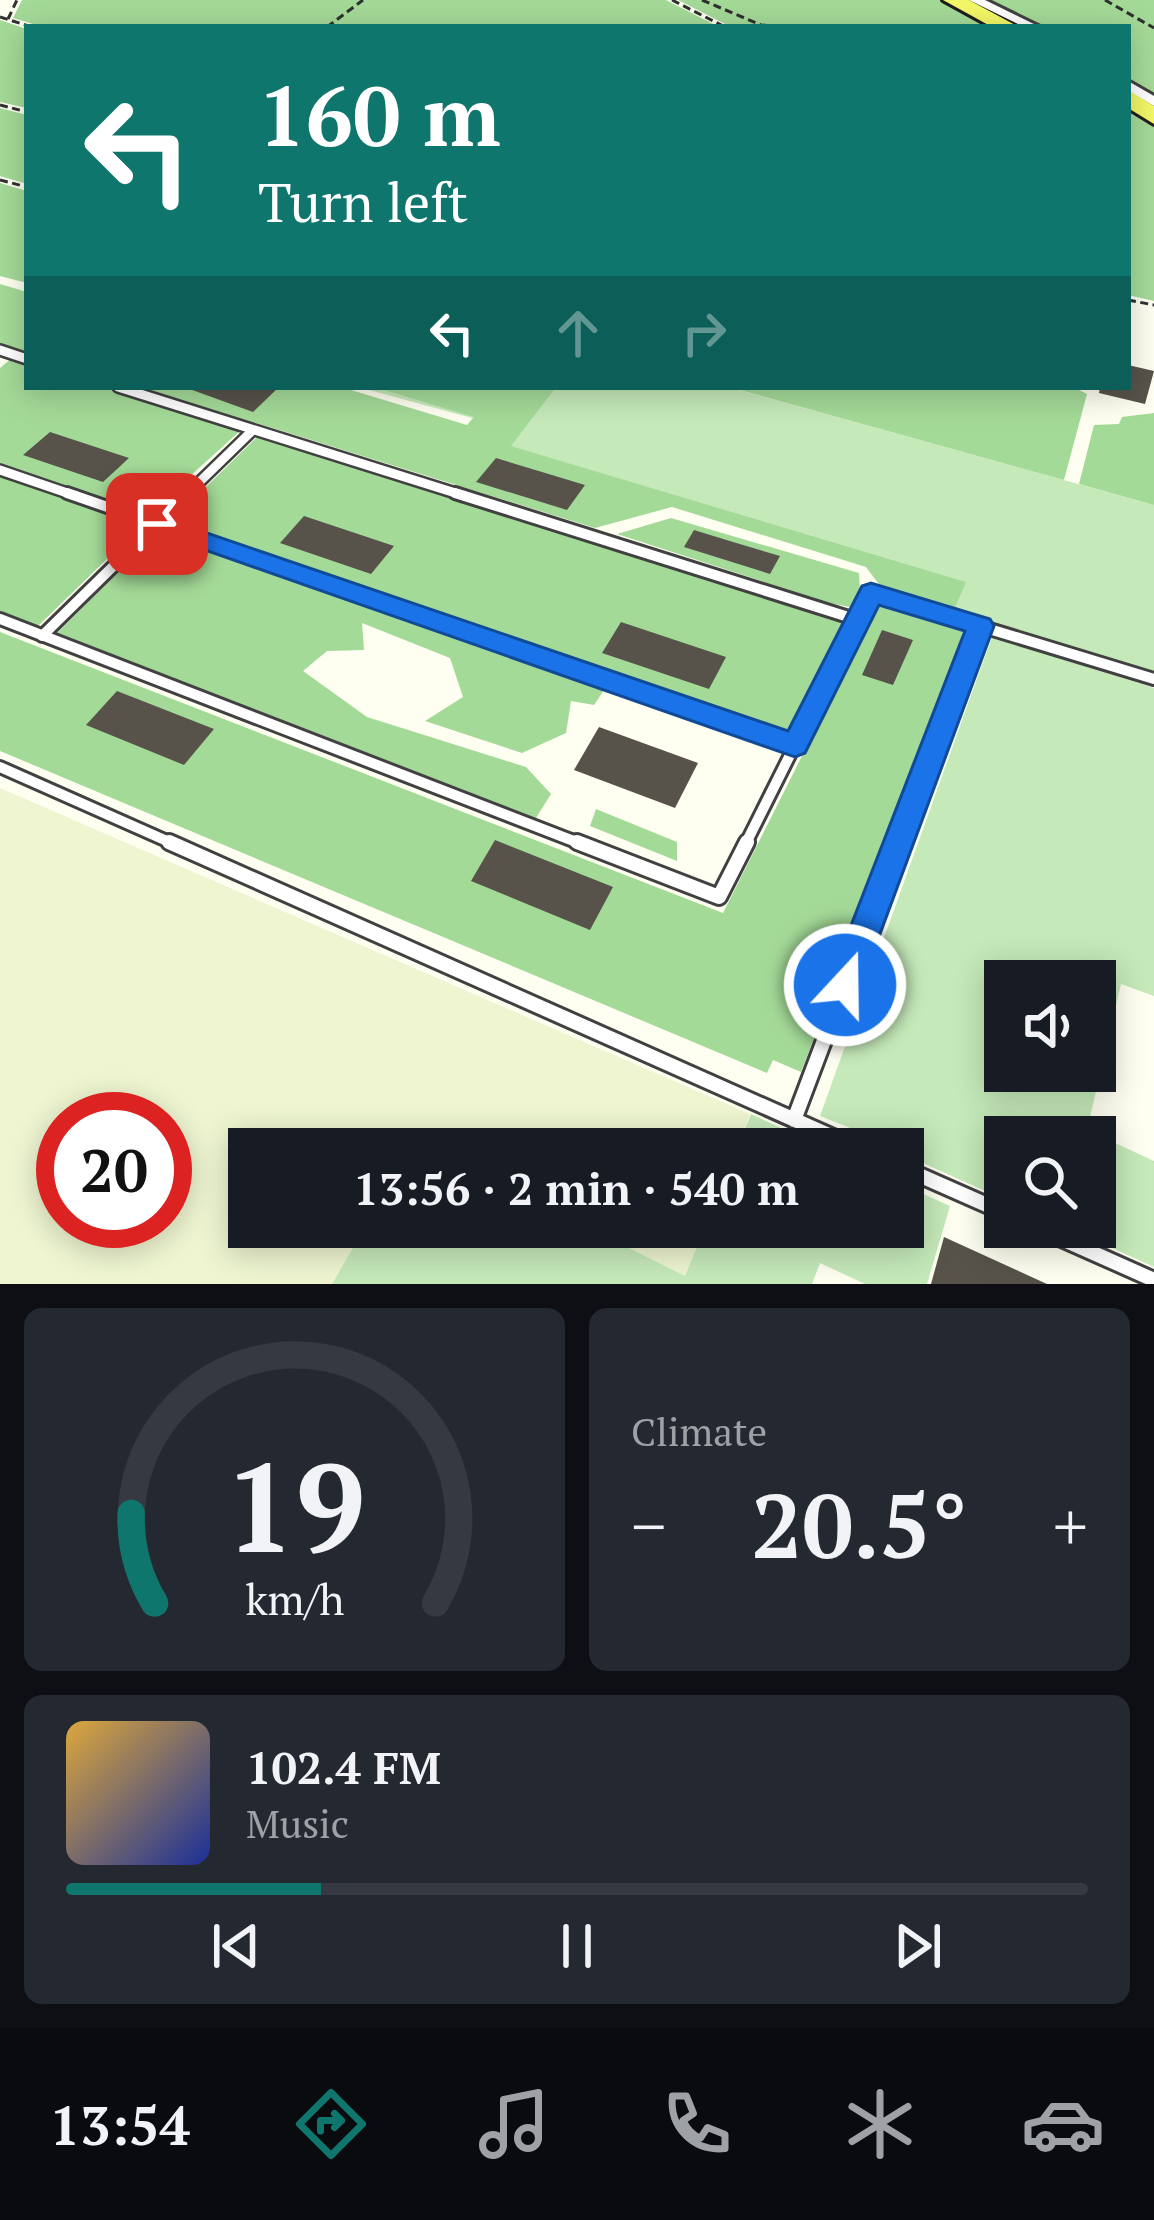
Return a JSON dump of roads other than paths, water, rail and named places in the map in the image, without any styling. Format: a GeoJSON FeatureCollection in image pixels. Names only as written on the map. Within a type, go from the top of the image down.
{"type":"FeatureCollection","features":[{"type":"Feature","properties":{"kind":"main road"},"geometry":{"type":"LineString","coordinates":[[953,0],[1003,24]]}},
{"type":"Feature","properties":{"kind":"street"},"geometry":{"type":"LineString","coordinates":[[975,0],[1027,24]]}},
{"type":"Feature","properties":{"kind":"lane"},"geometry":{"type":"LineString","coordinates":[[127,390],[858,620]]}},
{"type":"Feature","properties":{"kind":"lane"},"geometry":{"type":"LineString","coordinates":[[42,636],[253,430]]}},
{"type":"Feature","properties":{"kind":"lane"},"geometry":{"type":"LineString","coordinates":[[0,470],[795,745]]}},
{"type":"Feature","properties":{"kind":"lane"},"geometry":{"type":"LineString","coordinates":[[0,620],[719,897],[871,593],[1154,680]]}},
{"type":"Feature","properties":{"kind":"lane"},"geometry":{"type":"LineString","coordinates":[[794,1120],[980,626]]}},
{"type":"Feature","properties":{"kind":"lane"},"geometry":{"type":"LineString","coordinates":[[0,767],[812,1128]]}},
{"type":"Feature","properties":{"kind":"lane"},"geometry":{"type":"LineString","coordinates":[[924,1177],[984,1205]]}},
{"type":"Feature","properties":{"kind":"lane"},"geometry":{"type":"LineString","coordinates":[[1082,1248],[1154,1280]]}}]}
